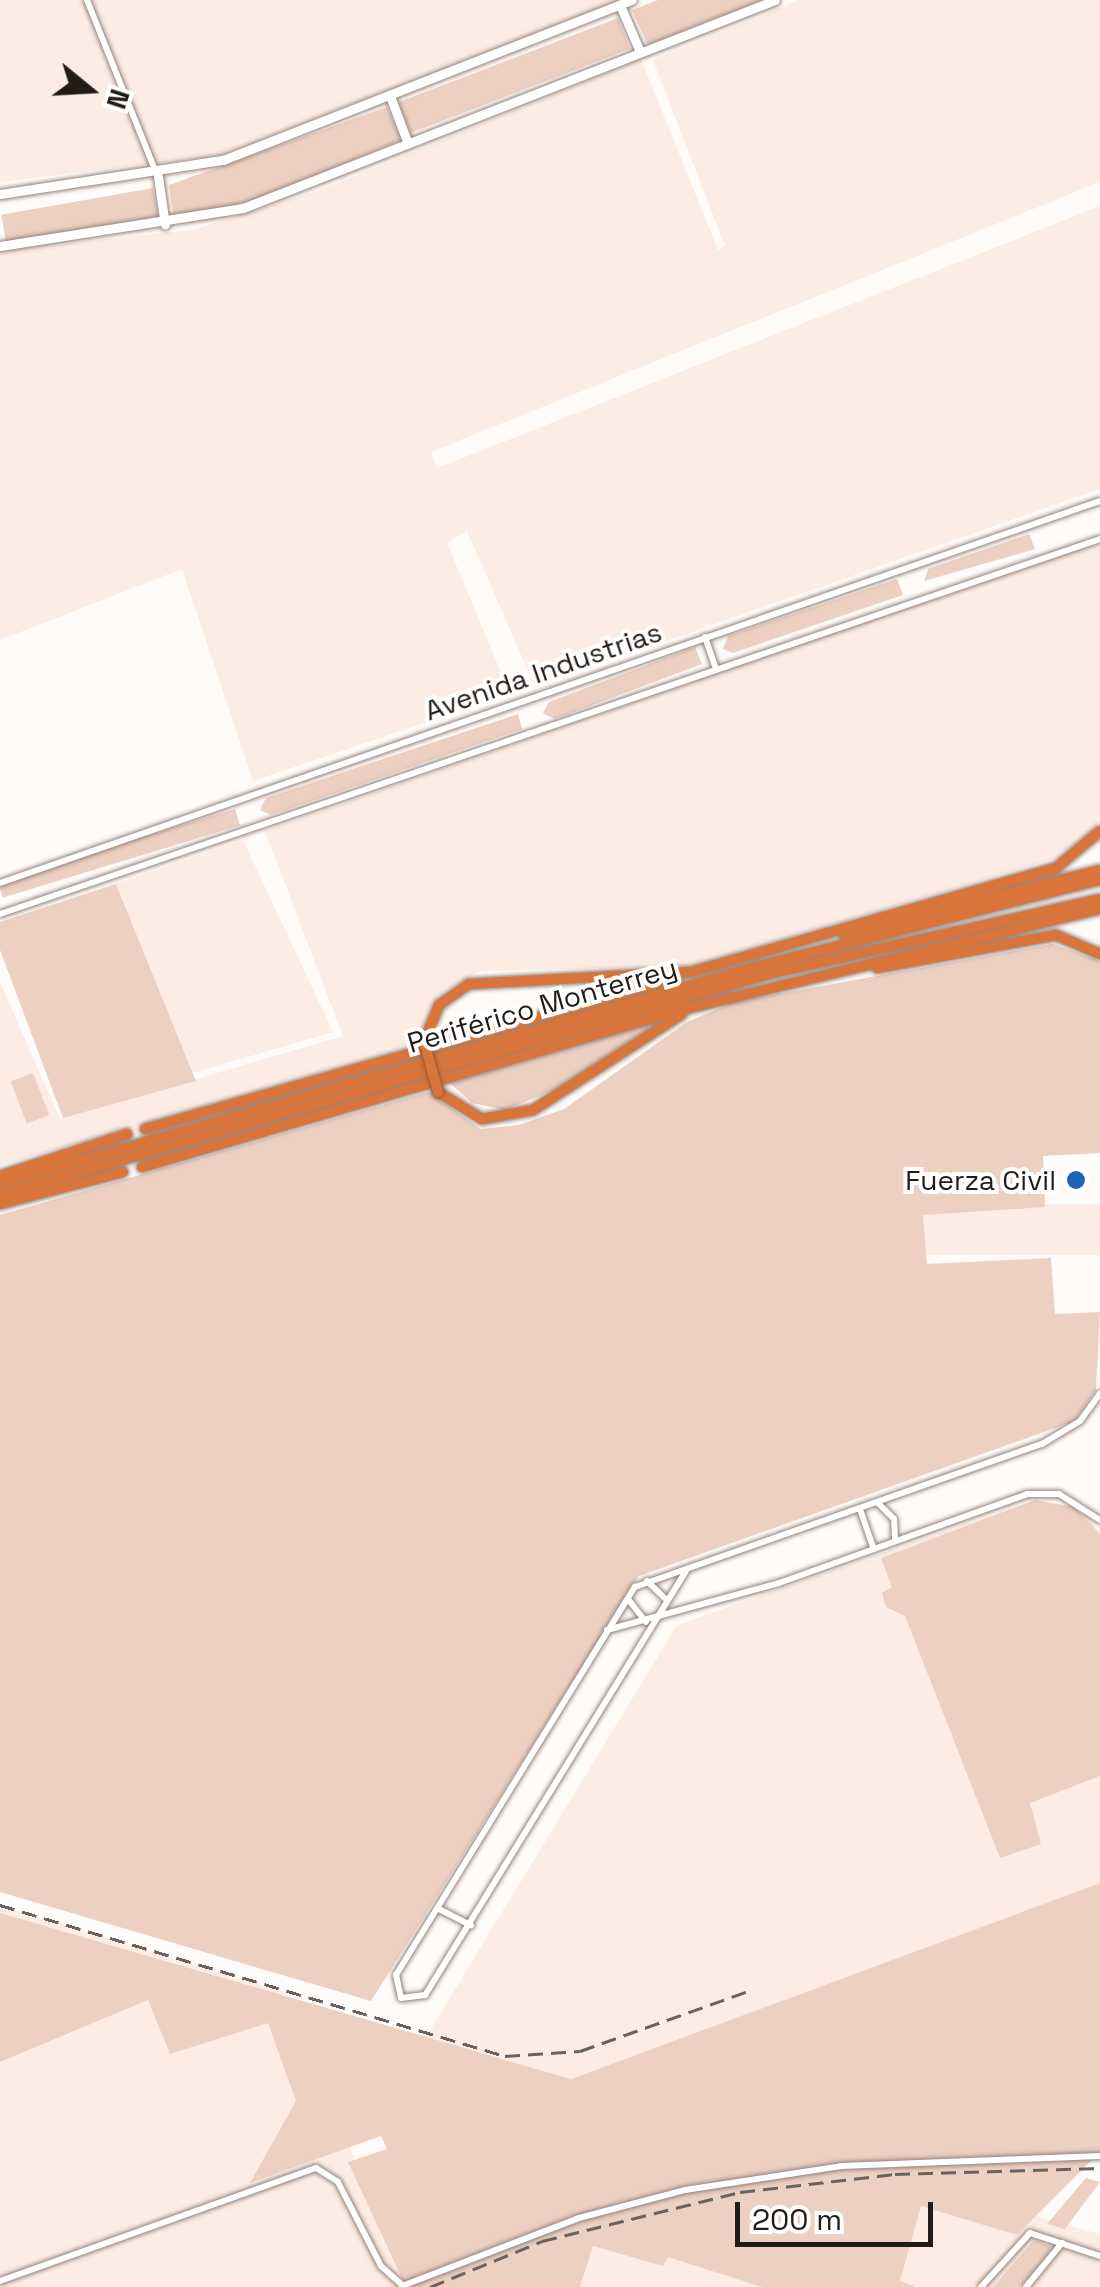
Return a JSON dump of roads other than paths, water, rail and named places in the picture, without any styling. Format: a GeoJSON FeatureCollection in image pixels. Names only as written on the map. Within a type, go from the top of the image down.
{"type":"FeatureCollection","features":[{"type":"Feature","properties":{"kind":"highway"},"geometry":{"type":"LineString","coordinates":[[145,1129],[1056,868],[1100,832]]}},
{"type":"Feature","properties":{"kind":"highway"},"geometry":{"type":"LineString","coordinates":[[780,948],[1080,881],[1100,870]]}},
{"type":"Feature","properties":{"kind":"highway","name":"Periférico Monterrey"},"geometry":{"type":"LineString","coordinates":[[0,1184],[759,966],[1080,881],[1100,880]]}},
{"type":"Feature","properties":{"kind":"highway","name":"Periférico Monterrey"},"geometry":{"type":"LineString","coordinates":[[0,1195],[750,979],[1084,908],[1100,899]]}},
{"type":"Feature","properties":{"kind":"highway"},"geometry":{"type":"LineString","coordinates":[[142,1167],[706,1004],[1084,908],[1100,909]]}},
{"type":"Feature","properties":{"kind":"highway"},"geometry":{"type":"LineString","coordinates":[[816,976],[1044,936],[1078,939],[1100,954]]}},
{"type":"Feature","properties":{"kind":"highway"},"geometry":{"type":"LineString","coordinates":[[691,972],[482,981],[448,996],[424,1040],[438,1092],[482,1118],[534,1110],[706,1004]]}},
{"type":"Feature","properties":{"kind":"highway"},"geometry":{"type":"LineString","coordinates":[[0,1176],[126,1134]]}},
{"type":"Feature","properties":{"kind":"highway"},"geometry":{"type":"LineString","coordinates":[[0,1204],[123,1172]]}},
{"type":"Feature","properties":{"kind":"street"},"geometry":{"type":"LineString","coordinates":[[87,0],[158,176],[165,225]]}},
{"type":"Feature","properties":{"kind":"street"},"geometry":{"type":"LineString","coordinates":[[0,194],[158,176],[390,96],[632,0]]}},
{"type":"Feature","properties":{"kind":"street"},"geometry":{"type":"LineString","coordinates":[[0,246],[165,225],[243,208],[775,0]]}},
{"type":"Feature","properties":{"kind":"street"},"geometry":{"type":"LineString","coordinates":[[620,4],[640,52]]}},
{"type":"Feature","properties":{"kind":"street"},"geometry":{"type":"LineString","coordinates":[[390,96],[408,144]]}},
{"type":"Feature","properties":{"kind":"street","name":"Avenida Industrias"},"geometry":{"type":"LineString","coordinates":[[0,882],[1100,500]]}},
{"type":"Feature","properties":{"kind":"street","name":"Avenida Industrias"},"geometry":{"type":"LineString","coordinates":[[0,914],[715,666],[1100,539]]}},
{"type":"Feature","properties":{"kind":"street"},"geometry":{"type":"LineString","coordinates":[[706,637],[715,666]]}},
{"type":"Feature","properties":{"kind":"street"},"geometry":{"type":"LineString","coordinates":[[686,1571],[650,1622],[422,1998],[401,1998],[396,1976],[607,1630],[628,1598],[647,1581],[862,1510],[1061,1435],[1100,1393]]}},
{"type":"Feature","properties":{"kind":"street"},"geometry":{"type":"LineString","coordinates":[[607,1630],[650,1622],[1043,1492],[1076,1500],[1100,1520]]}},
{"type":"Feature","properties":{"kind":"street"},"geometry":{"type":"LineString","coordinates":[[879,1504],[894,1520],[894,1540]]}},
{"type":"Feature","properties":{"kind":"street"},"geometry":{"type":"LineString","coordinates":[[862,1510],[861,1532],[874,1549]]}},
{"type":"Feature","properties":{"kind":"street"},"geometry":{"type":"LineString","coordinates":[[647,1581],[667,1602]]}},
{"type":"Feature","properties":{"kind":"street"},"geometry":{"type":"LineString","coordinates":[[628,1598],[650,1622]]}},
{"type":"Feature","properties":{"kind":"street"},"geometry":{"type":"LineString","coordinates":[[439,1909],[470,1924]]}},
{"type":"Feature","properties":{"kind":"street"},"geometry":{"type":"LineString","coordinates":[[0,2281],[316,2168],[338,2182],[380,2266],[403,2286],[580,2218],[685,2190],[841,2166],[1100,2156]]}},
{"type":"Feature","properties":{"kind":"street"},"geometry":{"type":"LineString","coordinates":[[981,2287],[1030,2233],[1100,2256]]}},
{"type":"Feature","properties":{"kind":"street"},"geometry":{"type":"LineString","coordinates":[[1026,2287],[1062,2243]]}},
{"type":"Feature","properties":{"kind":"railway"},"geometry":{"type":"LineString","coordinates":[[0,1905],[505,2056],[580,2051],[746,1992]]}},
{"type":"Feature","properties":{"kind":"railway"},"geometry":{"type":"LineString","coordinates":[[430,2287],[542,2241],[740,2192],[895,2174],[1100,2168]]}},
{"type":"Feature","properties":{"kind":"place","name":"Fuerza Civil"},"geometry":{"type":"Point","coordinates":[1076,1180]}}]}
